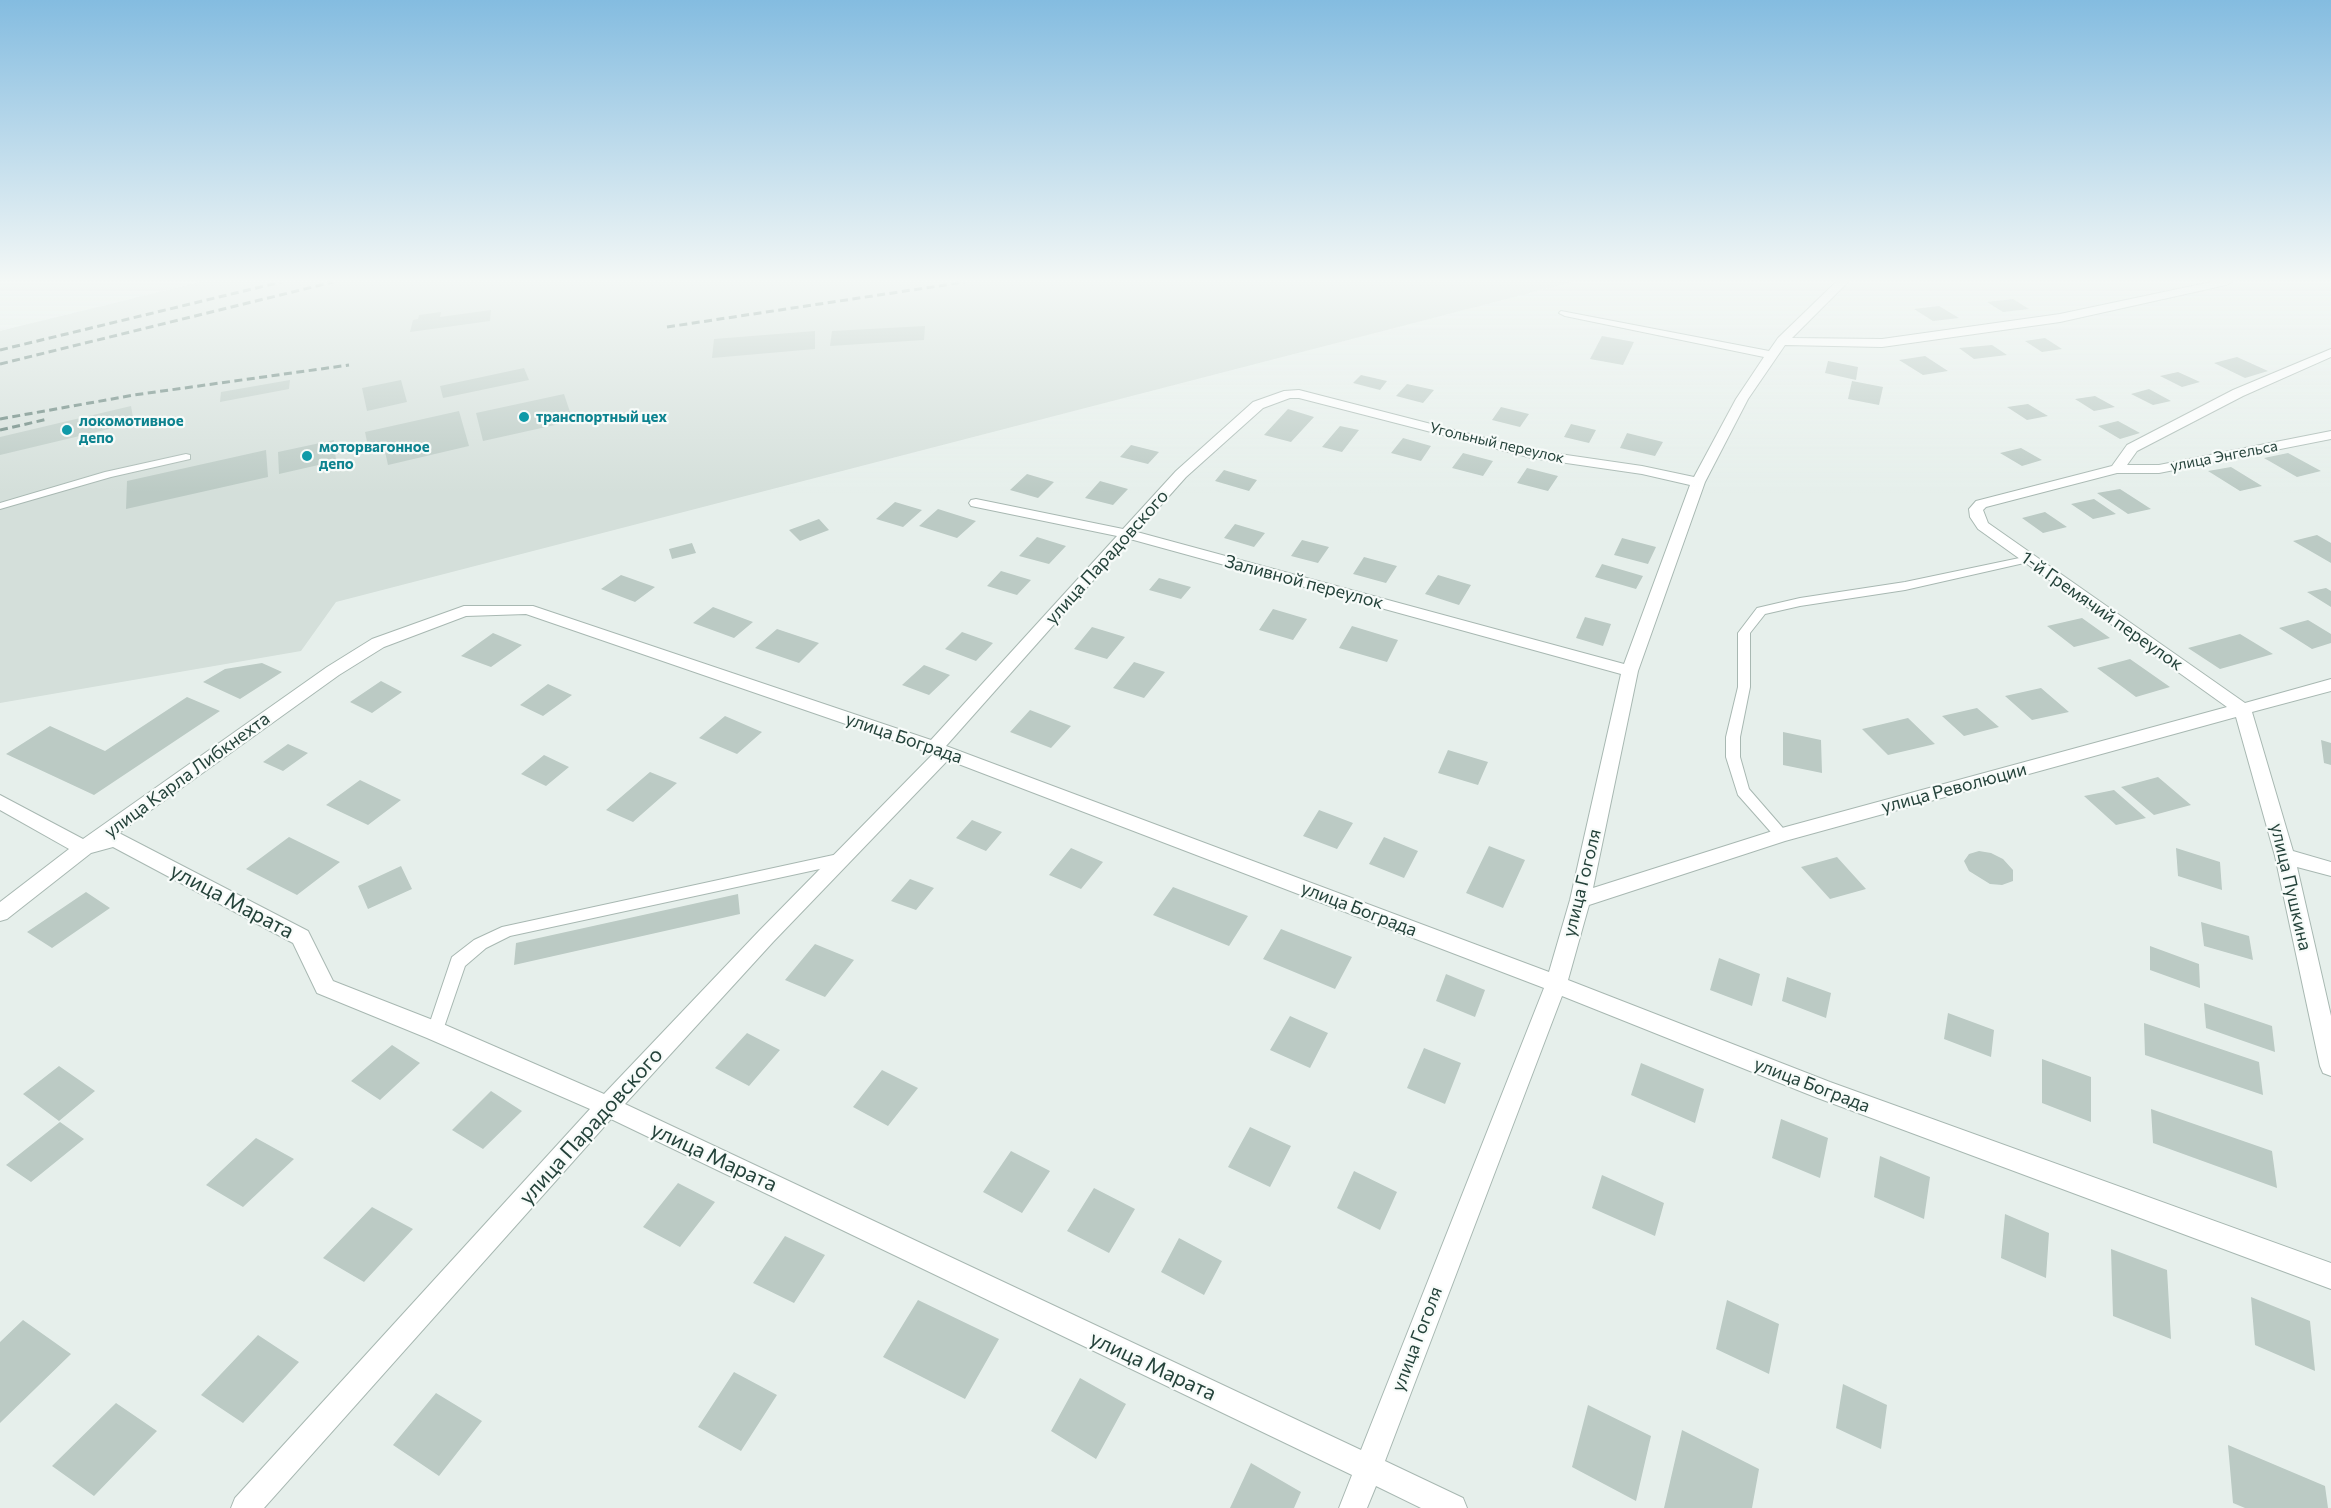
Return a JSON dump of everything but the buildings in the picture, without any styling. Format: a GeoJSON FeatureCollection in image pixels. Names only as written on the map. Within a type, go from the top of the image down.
{"type":"FeatureCollection","features":[{"type":"Feature","properties":{"kind":"street","name":"улица Гоголя"},"geometry":{"type":"LineString","coordinates":[[1353,1508],[1556,984],[1580,900],[1630,671],[1698,482],[1742,399],[1774,352]]}},
{"type":"Feature","properties":{"kind":"street","name":"улица Энгельса"},"geometry":{"type":"LineString","coordinates":[[2117,469],[2132,448],[2238,393],[2331,353]]}},
{"type":"Feature","properties":{"kind":"street","name":"улица Парадовского"},"geometry":{"type":"LineString","coordinates":[[245,1508],[609,1107],[940,750],[1181,474],[1258,405],[1289,393],[1299,394]]}},
{"type":"Feature","properties":{"kind":"street","name":"Угольный переулок"},"geometry":{"type":"LineString","coordinates":[[1299,394],[1532,454],[1642,470],[1698,482]]}},
{"type":"Feature","properties":{"kind":"street","name":"улица Энгельса"},"geometry":{"type":"LineString","coordinates":[[1981,504],[2117,469],[2159,469],[2331,435]]}},
{"type":"Feature","properties":{"kind":"street","name":"Заливной переулок"},"geometry":{"type":"LineString","coordinates":[[976,503],[1127,534],[1630,671]]}},
{"type":"Feature","properties":{"kind":"street","name":"1-й Гремячий переулок"},"geometry":{"type":"LineString","coordinates":[[1981,504],[1976,510],[1977,517],[1983,526],[2243,710]]}},
{"type":"Feature","properties":{"kind":"street","name":"улица Бограда"},"geometry":{"type":"LineString","coordinates":[[378,643],[464,611],[526,609],[940,750],[1556,984],[1823,1090],[2331,1276]]}},
{"type":"Feature","properties":{"kind":"street","name":"улица Карла Либкнехта"},"geometry":{"type":"LineString","coordinates":[[0,913],[84,848],[333,670],[378,643]]}},
{"type":"Feature","properties":{"kind":"street","name":"улица Революции"},"geometry":{"type":"LineString","coordinates":[[1580,900],[1782,835],[2331,685]]}},
{"type":"Feature","properties":{"kind":"street","name":"улица Пушкина"},"geometry":{"type":"LineString","coordinates":[[2243,710],[2285,856],[2331,1066]]}},
{"type":"Feature","properties":{"kind":"street"},"geometry":{"type":"LineString","coordinates":[[0,802],[84,848]]}},
{"type":"Feature","properties":{"kind":"street","name":"улица Марата"},"geometry":{"type":"LineString","coordinates":[[84,848],[115,839],[301,937],[325,987],[435,1031],[609,1107],[1453,1508]]}},
{"type":"Feature","properties":{"kind":"street"},"geometry":{"type":"LineString","coordinates":[[2285,856],[2331,869]]}},
{"type":"Feature","properties":{"kind":"lane"},"geometry":{"type":"LineString","coordinates":[[0,506],[109,474],[186,457]]}},
{"type":"Feature","properties":{"kind":"lane"},"geometry":{"type":"LineString","coordinates":[[1782,835],[1743,791],[1733,757],[1733,736],[1744,687],[1744,633],[1761,611],[1800,602],[1905,586],[2029,559]]}},
{"type":"Feature","properties":{"kind":"lane"},"geometry":{"type":"LineString","coordinates":[[435,1031],[459,962],[480,944],[507,931],[838,860]]}},
{"type":"Feature","properties":{"kind":"shaded area"},"geometry":{"type":"Polygon","coordinates":[[[0,352],[1300,352],[336,602],[301,651],[0,703],[0,352]]]}},
{"type":"Feature","properties":{"kind":"railway"},"geometry":{"type":"LineString","coordinates":[[0,364],[47,352]]}},
{"type":"Feature","properties":{"kind":"railway"},"geometry":{"type":"LineString","coordinates":[[0,419],[134,395],[349,365]]}},
{"type":"Feature","properties":{"kind":"railway"},"geometry":{"type":"LineString","coordinates":[[0,430],[48,419]]}},
{"type":"Feature","properties":{"kind":"place","name":"транспортный цех"},"geometry":{"type":"Point","coordinates":[524,417]}},
{"type":"Feature","properties":{"kind":"place","name":"локомотивное депо"},"geometry":{"type":"Point","coordinates":[67,430]}},
{"type":"Feature","properties":{"kind":"place","name":"моторвагонное депо"},"geometry":{"type":"Point","coordinates":[307,456]}}]}
